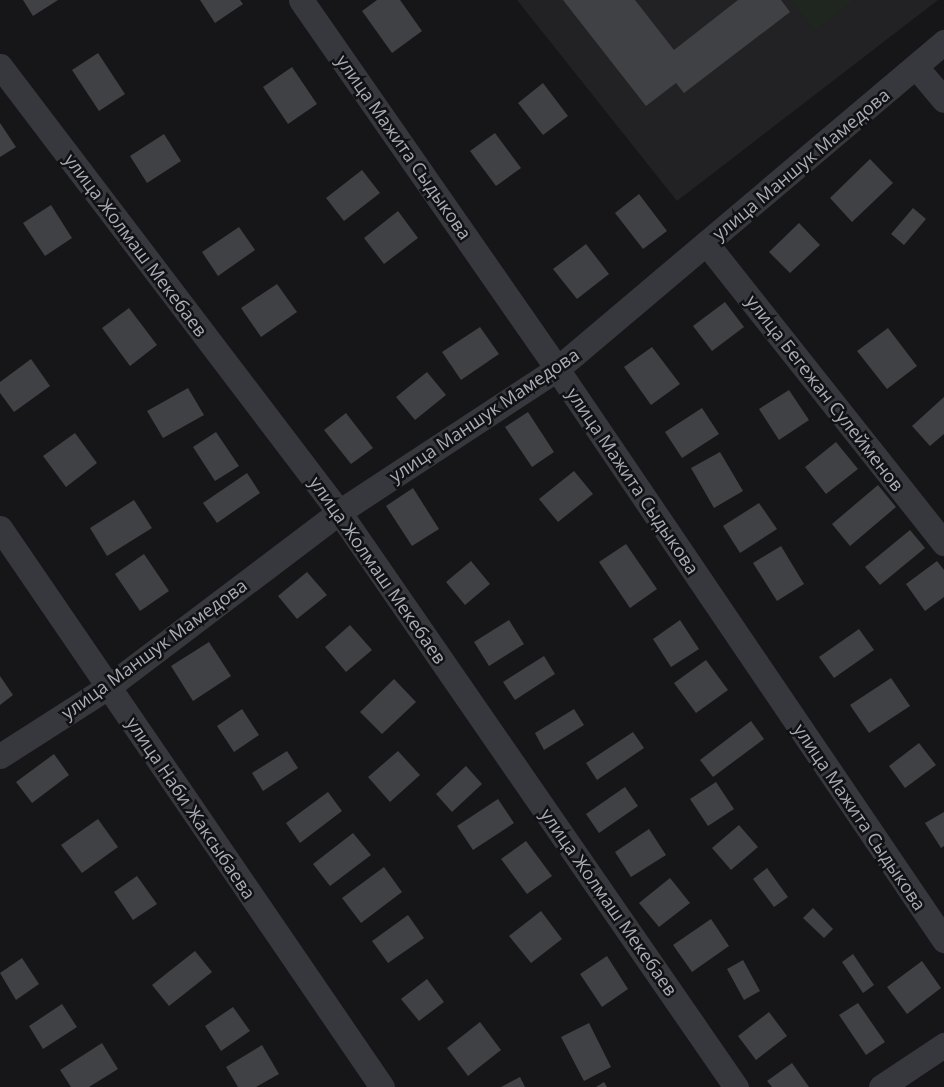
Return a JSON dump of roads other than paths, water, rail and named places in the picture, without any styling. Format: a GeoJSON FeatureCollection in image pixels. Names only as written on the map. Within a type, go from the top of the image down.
{"type":"FeatureCollection","features":[{"type":"Feature","properties":{"kind":"street","name":"улица Мажита Сыдыкова"},"geometry":{"type":"LineString","coordinates":[[301,0],[557,369],[944,940]]}},
{"type":"Feature","properties":{"kind":"street","name":"улица Маншук Мамедова"},"geometry":{"type":"LineString","coordinates":[[0,756],[108,686],[339,512],[557,369],[944,42]]}},
{"type":"Feature","properties":{"kind":"street","name":"улица Жолмаш Мекебаев"},"geometry":{"type":"LineString","coordinates":[[0,66],[339,512],[736,1087]]}},
{"type":"Feature","properties":{"kind":"street"},"geometry":{"type":"LineString","coordinates":[[916,67],[944,100]]}},
{"type":"Feature","properties":{"kind":"street","name":"улица Бегежан Сулейменов"},"geometry":{"type":"LineString","coordinates":[[706,243],[944,542]]}},
{"type":"Feature","properties":{"kind":"street","name":"улица Наби Жаксыбаева"},"geometry":{"type":"LineString","coordinates":[[0,528],[382,1087]]}},
{"type":"Feature","properties":{"kind":"street"},"geometry":{"type":"LineString","coordinates":[[881,1087],[944,1045]]}}]}
